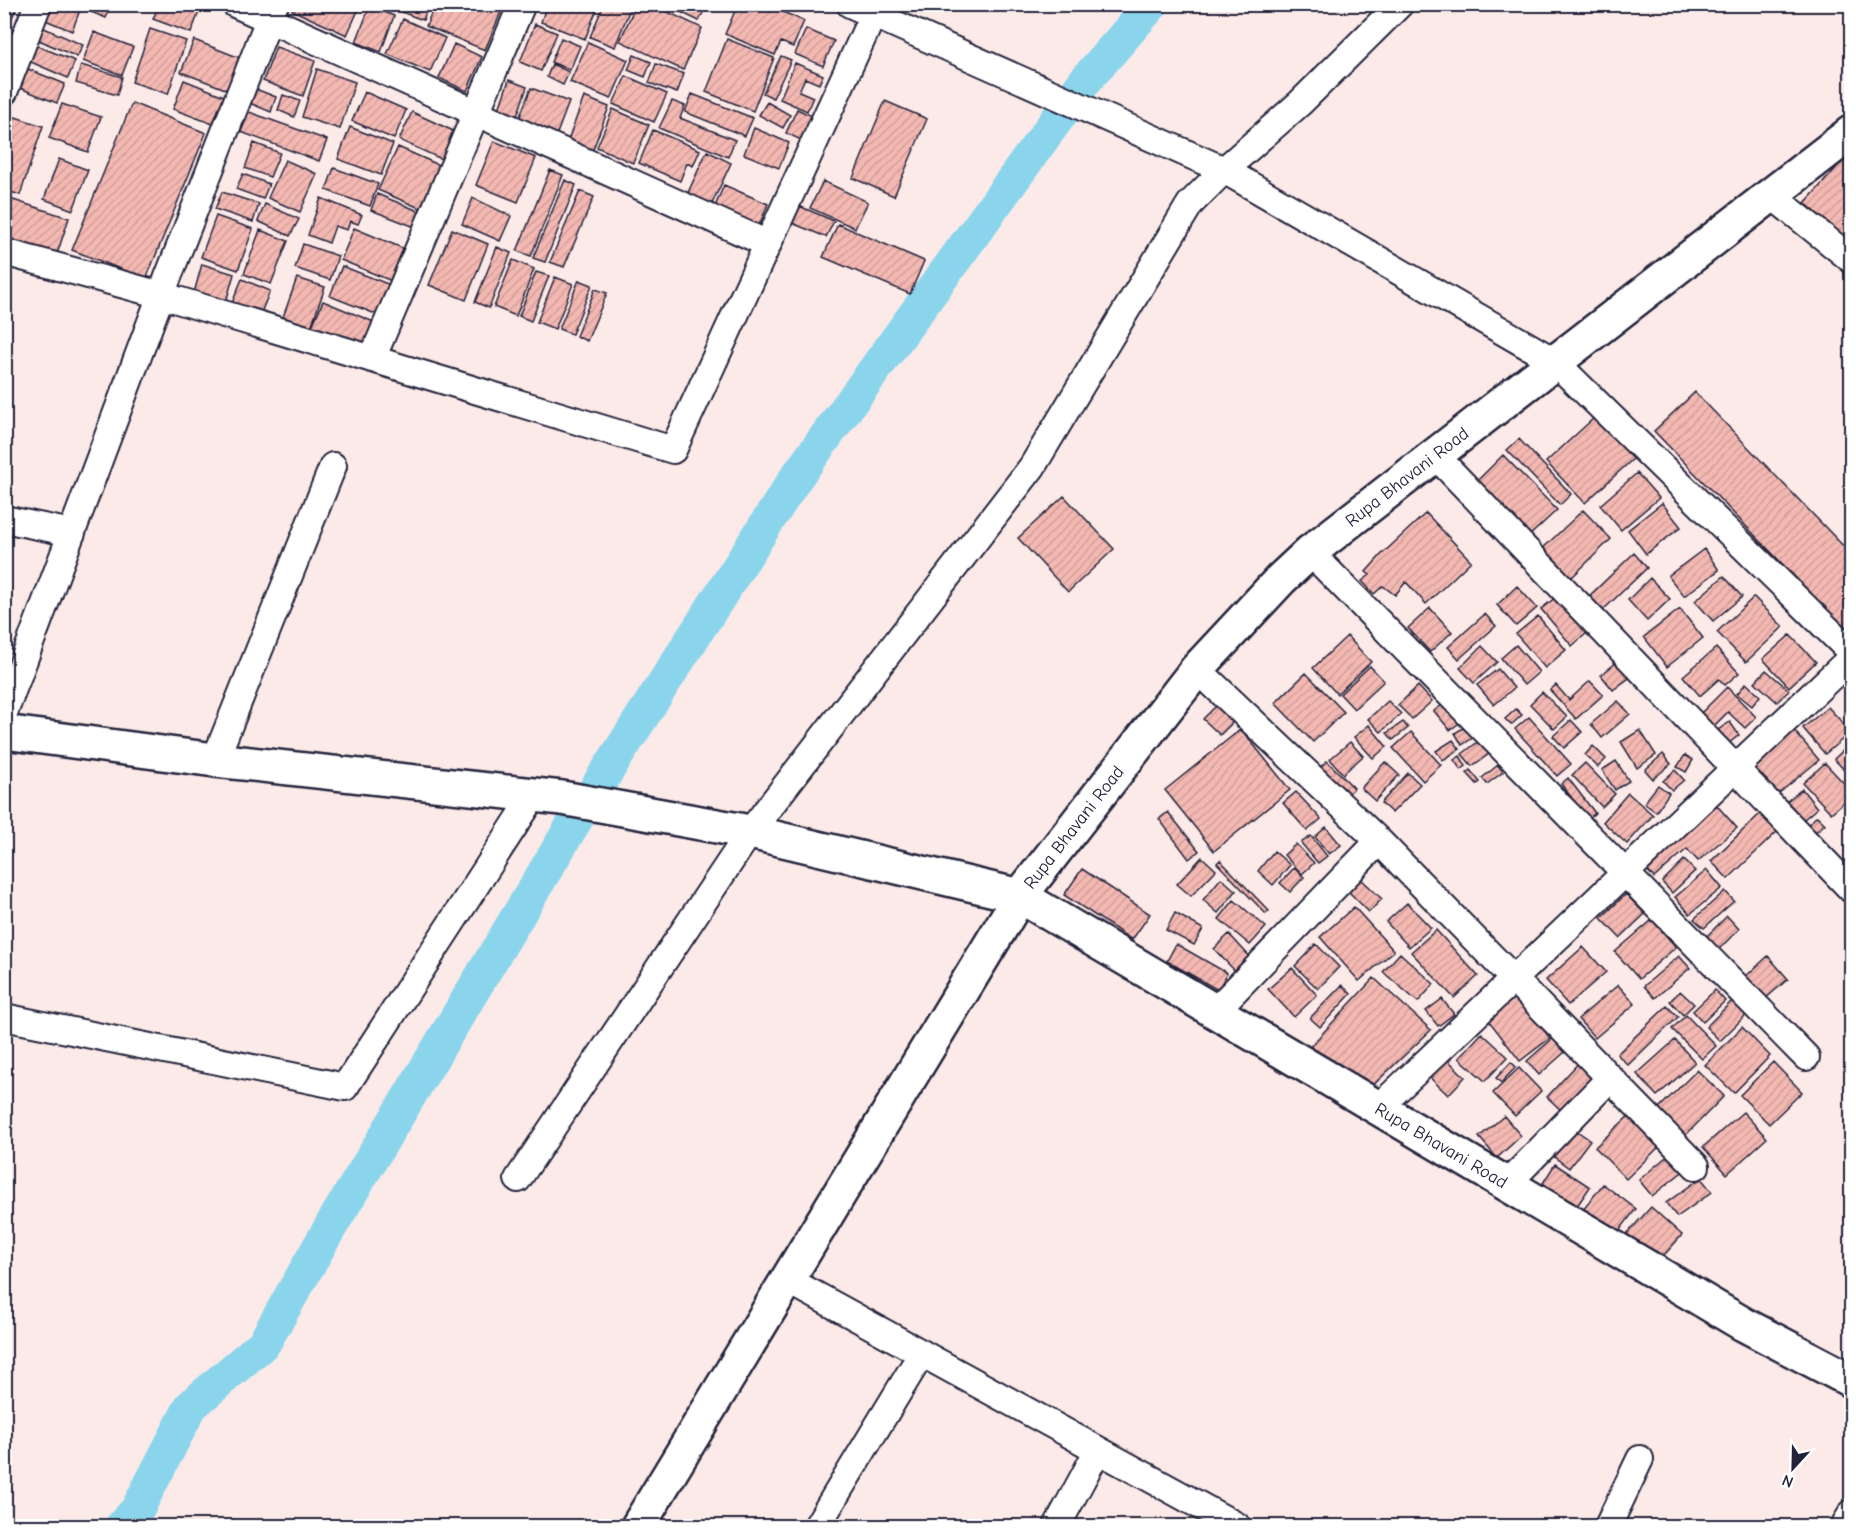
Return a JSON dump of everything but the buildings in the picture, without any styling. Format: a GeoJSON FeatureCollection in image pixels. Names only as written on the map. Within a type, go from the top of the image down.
{"type":"FeatureCollection","features":[{"type":"Feature","properties":{"kind":"street"},"geometry":{"type":"LineString","coordinates":[[4,92],[38,4]]}},
{"type":"Feature","properties":{"kind":"street"},"geometry":{"type":"LineString","coordinates":[[235,4],[272,12],[476,113],[768,244]]}},
{"type":"Feature","properties":{"kind":"street"},"geometry":{"type":"LineString","coordinates":[[372,359],[522,4]]}},
{"type":"Feature","properties":{"kind":"street"},"geometry":{"type":"LineString","coordinates":[[850,4],[876,9],[1048,93],[1224,170],[1554,361],[1851,655],[1378,1108]]}},
{"type":"Feature","properties":{"kind":"street"},"geometry":{"type":"LineString","coordinates":[[518,1179],[750,832],[1032,467],[1190,204],[1224,170],[1300,103],[1400,4]]}},
{"type":"Feature","properties":{"kind":"street"},"geometry":{"type":"LineString","coordinates":[[4,252],[161,295],[672,450],[876,9]]}},
{"type":"Feature","properties":{"kind":"street"},"geometry":{"type":"LineString","coordinates":[[4,713],[161,295],[272,12]]}},
{"type":"Feature","properties":{"kind":"street","name":"Rupa Bhavani Road"},"geometry":{"type":"LineString","coordinates":[[1851,132],[1310,552],[1281,579],[1197,669],[1020,896],[1743,1324],[1851,1381]]}},
{"type":"Feature","properties":{"kind":"street"},"geometry":{"type":"LineString","coordinates":[[1770,194],[1851,260]]}},
{"type":"Feature","properties":{"kind":"street"},"geometry":{"type":"LineString","coordinates":[[1435,455],[1851,890]]}},
{"type":"Feature","properties":{"kind":"street"},"geometry":{"type":"LineString","coordinates":[[215,760],[333,466]]}},
{"type":"Feature","properties":{"kind":"street"},"geometry":{"type":"LineString","coordinates":[[4,519],[72,533]]}},
{"type":"Feature","properties":{"kind":"street"},"geometry":{"type":"LineString","coordinates":[[1310,552],[1806,1057]]}},
{"type":"Feature","properties":{"kind":"street"},"geometry":{"type":"LineString","coordinates":[[1197,669],[1379,841],[1696,1166]]}},
{"type":"Feature","properties":{"kind":"street"},"geometry":{"type":"LineString","coordinates":[[4,732],[215,760],[549,796],[613,806],[750,832],[1020,896],[638,1527]]}},
{"type":"Feature","properties":{"kind":"street"},"geometry":{"type":"LineString","coordinates":[[4,1017],[345,1087],[549,796]]}},
{"type":"Feature","properties":{"kind":"street"},"geometry":{"type":"LineString","coordinates":[[1215,1011],[1379,841]]}},
{"type":"Feature","properties":{"kind":"street"},"geometry":{"type":"LineString","coordinates":[[1507,1184],[1610,1078]]}},
{"type":"Feature","properties":{"kind":"street"},"geometry":{"type":"LineString","coordinates":[[788,1280],[1237,1527]]}},
{"type":"Feature","properties":{"kind":"street"},"geometry":{"type":"LineString","coordinates":[[817,1527],[922,1353]]}},
{"type":"Feature","properties":{"kind":"street"},"geometry":{"type":"LineString","coordinates":[[1057,1527],[1098,1450]]}},
{"type":"Feature","properties":{"kind":"street"},"geometry":{"type":"LineString","coordinates":[[1608,1527],[1640,1459]]}},
{"type":"Feature","properties":{"kind":"street"},"geometry":{"type":"LineString","coordinates":[[1844,1527],[1851,1512]]}},
{"type":"Feature","properties":{"kind":"waterway"},"geometry":{"type":"LineString","coordinates":[[122,1526],[137,1510],[191,1406],[264,1343],[328,1231],[575,821],[795,479],[1084,82],[1152,4]]}}]}
